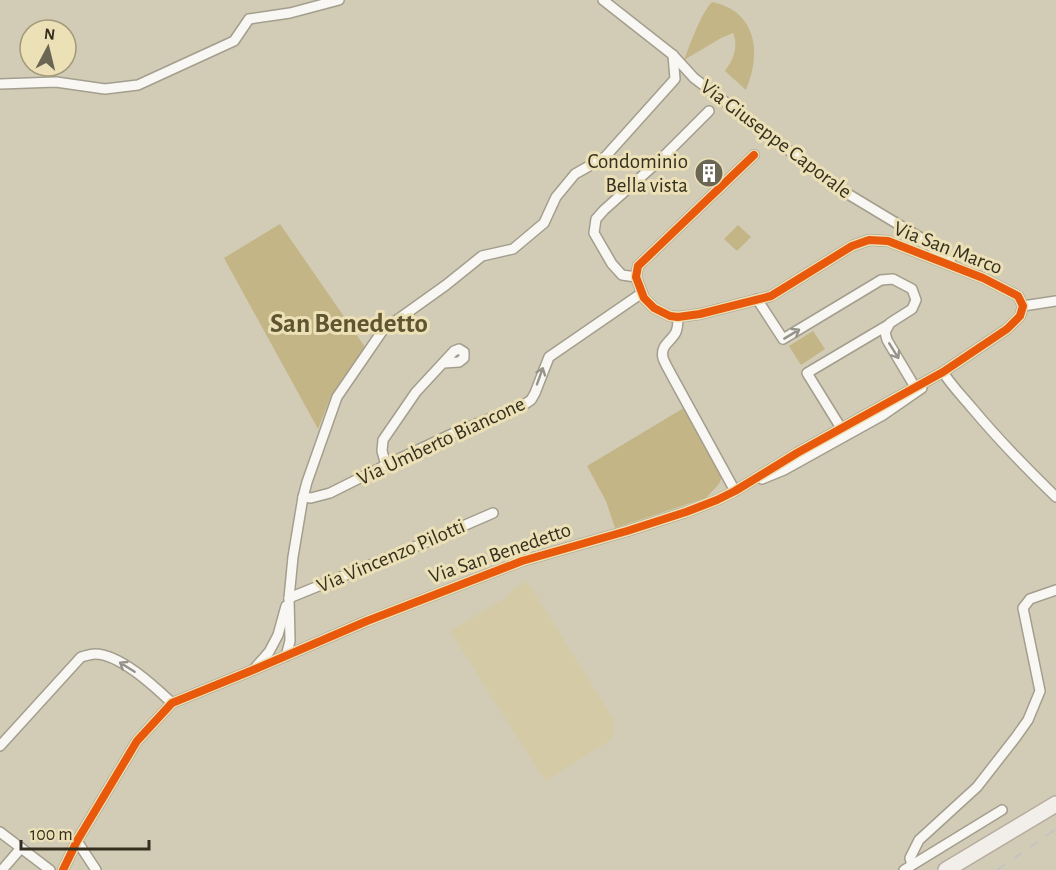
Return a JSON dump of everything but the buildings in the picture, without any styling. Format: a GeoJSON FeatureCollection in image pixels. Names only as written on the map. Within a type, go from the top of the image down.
{"type":"FeatureCollection","features":[{"type":"Feature","properties":{"kind":"main road"},"geometry":{"type":"LineString","coordinates":[[946,870],[1056,804]]}},
{"type":"Feature","properties":{"kind":"street"},"geometry":{"type":"LineString","coordinates":[[0,84],[56,82],[105,89],[138,85],[234,41],[249,19],[290,13],[339,0]]}},
{"type":"Feature","properties":{"kind":"street","name":"Via Giuseppe Caporale"},"geometry":{"type":"LineString","coordinates":[[603,0],[673,55],[694,78],[838,188],[921,238],[958,268]]}},
{"type":"Feature","properties":{"kind":"street","name":"Via Vincenzo Pilotti"},"geometry":{"type":"LineString","coordinates":[[286,656],[289,650],[289,598],[293,557],[303,497],[337,396],[383,330],[482,256],[513,249],[544,223],[556,197],[575,174],[605,157],[675,79],[673,55]]}},
{"type":"Feature","properties":{"kind":"street"},"geometry":{"type":"LineString","coordinates":[[636,277],[622,275],[612,264],[594,232],[596,219],[709,111]]}},
{"type":"Feature","properties":{"kind":"street"},"geometry":{"type":"LineString","coordinates":[[754,155],[638,266],[636,277],[644,298],[654,308],[670,316],[678,317],[678,328],[663,348],[663,357],[735,491],[784,470],[883,415],[943,372],[948,381],[987,426],[1056,497]]}},
{"type":"Feature","properties":{"kind":"street","name":"Via San Marco"},"geometry":{"type":"LineString","coordinates":[[678,317],[700,314],[771,296],[852,246],[869,240],[888,241],[983,278],[1018,296],[1023,306]]}},
{"type":"Feature","properties":{"kind":"street"},"geometry":{"type":"LineString","coordinates":[[757,299],[783,339],[881,280],[893,279],[912,289],[916,300],[912,309],[807,373],[841,428]]}},
{"type":"Feature","properties":{"kind":"street","name":"Via Umberto Biancone"},"geometry":{"type":"LineString","coordinates":[[303,497],[311,498],[330,493],[454,433],[525,404],[531,400],[549,357],[642,293]]}},
{"type":"Feature","properties":{"kind":"street"},"geometry":{"type":"LineString","coordinates":[[1023,306],[1056,301]]}},
{"type":"Feature","properties":{"kind":"street","name":"Via San Benedetto"},"geometry":{"type":"LineString","coordinates":[[63,870],[77,841],[137,741],[172,703],[378,616],[522,561],[686,512],[735,491],[841,428],[943,372],[1007,329],[1020,316],[1023,306]]}},
{"type":"Feature","properties":{"kind":"street"},"geometry":{"type":"LineString","coordinates":[[890,323],[885,332],[887,340],[915,387]]}},
{"type":"Feature","properties":{"kind":"street"},"geometry":{"type":"LineString","coordinates":[[386,465],[382,451],[383,440],[416,392],[444,363]]}},
{"type":"Feature","properties":{"kind":"street","name":"Via Vincenzo Pilotti"},"geometry":{"type":"LineString","coordinates":[[289,598],[493,513]]}},
{"type":"Feature","properties":{"kind":"street"},"geometry":{"type":"LineString","coordinates":[[908,868],[912,851],[919,840],[977,787],[1028,720],[1040,691],[1023,608],[1030,599],[1056,590]]}},
{"type":"Feature","properties":{"kind":"street","name":"Via Vincenzo Pilotti"},"geometry":{"type":"LineString","coordinates":[[253,670],[269,652],[278,635],[289,598]]}},
{"type":"Feature","properties":{"kind":"street"},"geometry":{"type":"LineString","coordinates":[[290,634],[294,644],[302,647],[309,646]]}},
{"type":"Feature","properties":{"kind":"street"},"geometry":{"type":"LineString","coordinates":[[278,635],[282,651],[286,656]]}},
{"type":"Feature","properties":{"kind":"street"},"geometry":{"type":"LineString","coordinates":[[0,746],[81,657],[95,654],[111,658],[145,678],[172,703]]}},
{"type":"Feature","properties":{"kind":"street"},"geometry":{"type":"LineString","coordinates":[[908,868],[1002,810]]}},
{"type":"Feature","properties":{"kind":"street"},"geometry":{"type":"LineString","coordinates":[[0,832],[50,870]]}},
{"type":"Feature","properties":{"kind":"street"},"geometry":{"type":"LineString","coordinates":[[77,841],[96,870]]}},
{"type":"Feature","properties":{"kind":"street"},"geometry":{"type":"LineString","coordinates":[[2,870],[21,848]]}},
{"type":"Feature","properties":{"kind":"shaded area"},"geometry":{"type":"Polygon","coordinates":[[[712,2],[739,14],[747,24],[752,36],[754,62],[746,90],[725,71],[734,53],[733,33],[684,60],[700,21],[712,2]]]}},
{"type":"Feature","properties":{"kind":"shaded area"},"geometry":{"type":"Polygon","coordinates":[[[280,224],[365,347],[331,396],[318,429],[224,258],[280,224]]]}},
{"type":"Feature","properties":{"kind":"shaded area"},"geometry":{"type":"Polygon","coordinates":[[[738,225],[751,237],[737,251],[724,239],[738,225]]]}},
{"type":"Feature","properties":{"kind":"shaded area"},"geometry":{"type":"Polygon","coordinates":[[[813,331],[825,349],[801,365],[789,346],[813,331]]]}},
{"type":"Feature","properties":{"kind":"shaded area"},"geometry":{"type":"Polygon","coordinates":[[[687,406],[722,470],[719,484],[706,498],[615,528],[606,501],[587,466],[687,406]]]}},
{"type":"Feature","properties":{"kind":"shaded area"},"geometry":{"type":"Polygon","coordinates":[[[527,581],[614,720],[615,727],[614,734],[609,741],[545,781],[450,631],[510,595],[509,592],[527,581]]]}},
{"type":"Feature","properties":{"kind":"railway"},"geometry":{"type":"LineString","coordinates":[[997,870],[1056,829]]}},
{"type":"Feature","properties":{"kind":"cycle path"},"geometry":{"type":"LineString","coordinates":[[63,870],[77,841],[137,741],[172,703],[367,621],[522,561],[627,531],[717,500],[943,372],[1007,329],[1020,316],[1023,306],[1018,296],[983,278],[888,241],[869,240],[852,246],[771,296],[700,314],[678,317],[670,316],[654,308],[644,298],[636,277],[638,266],[754,155]]}},
{"type":"Feature","properties":{"kind":"place","name":"Condominio Bella vista"},"geometry":{"type":"Point","coordinates":[709,173]}},
{"type":"Feature","properties":{"kind":"district","name":"San Benedetto"},"geometry":{"type":"Point","coordinates":[349,323]}}]}
